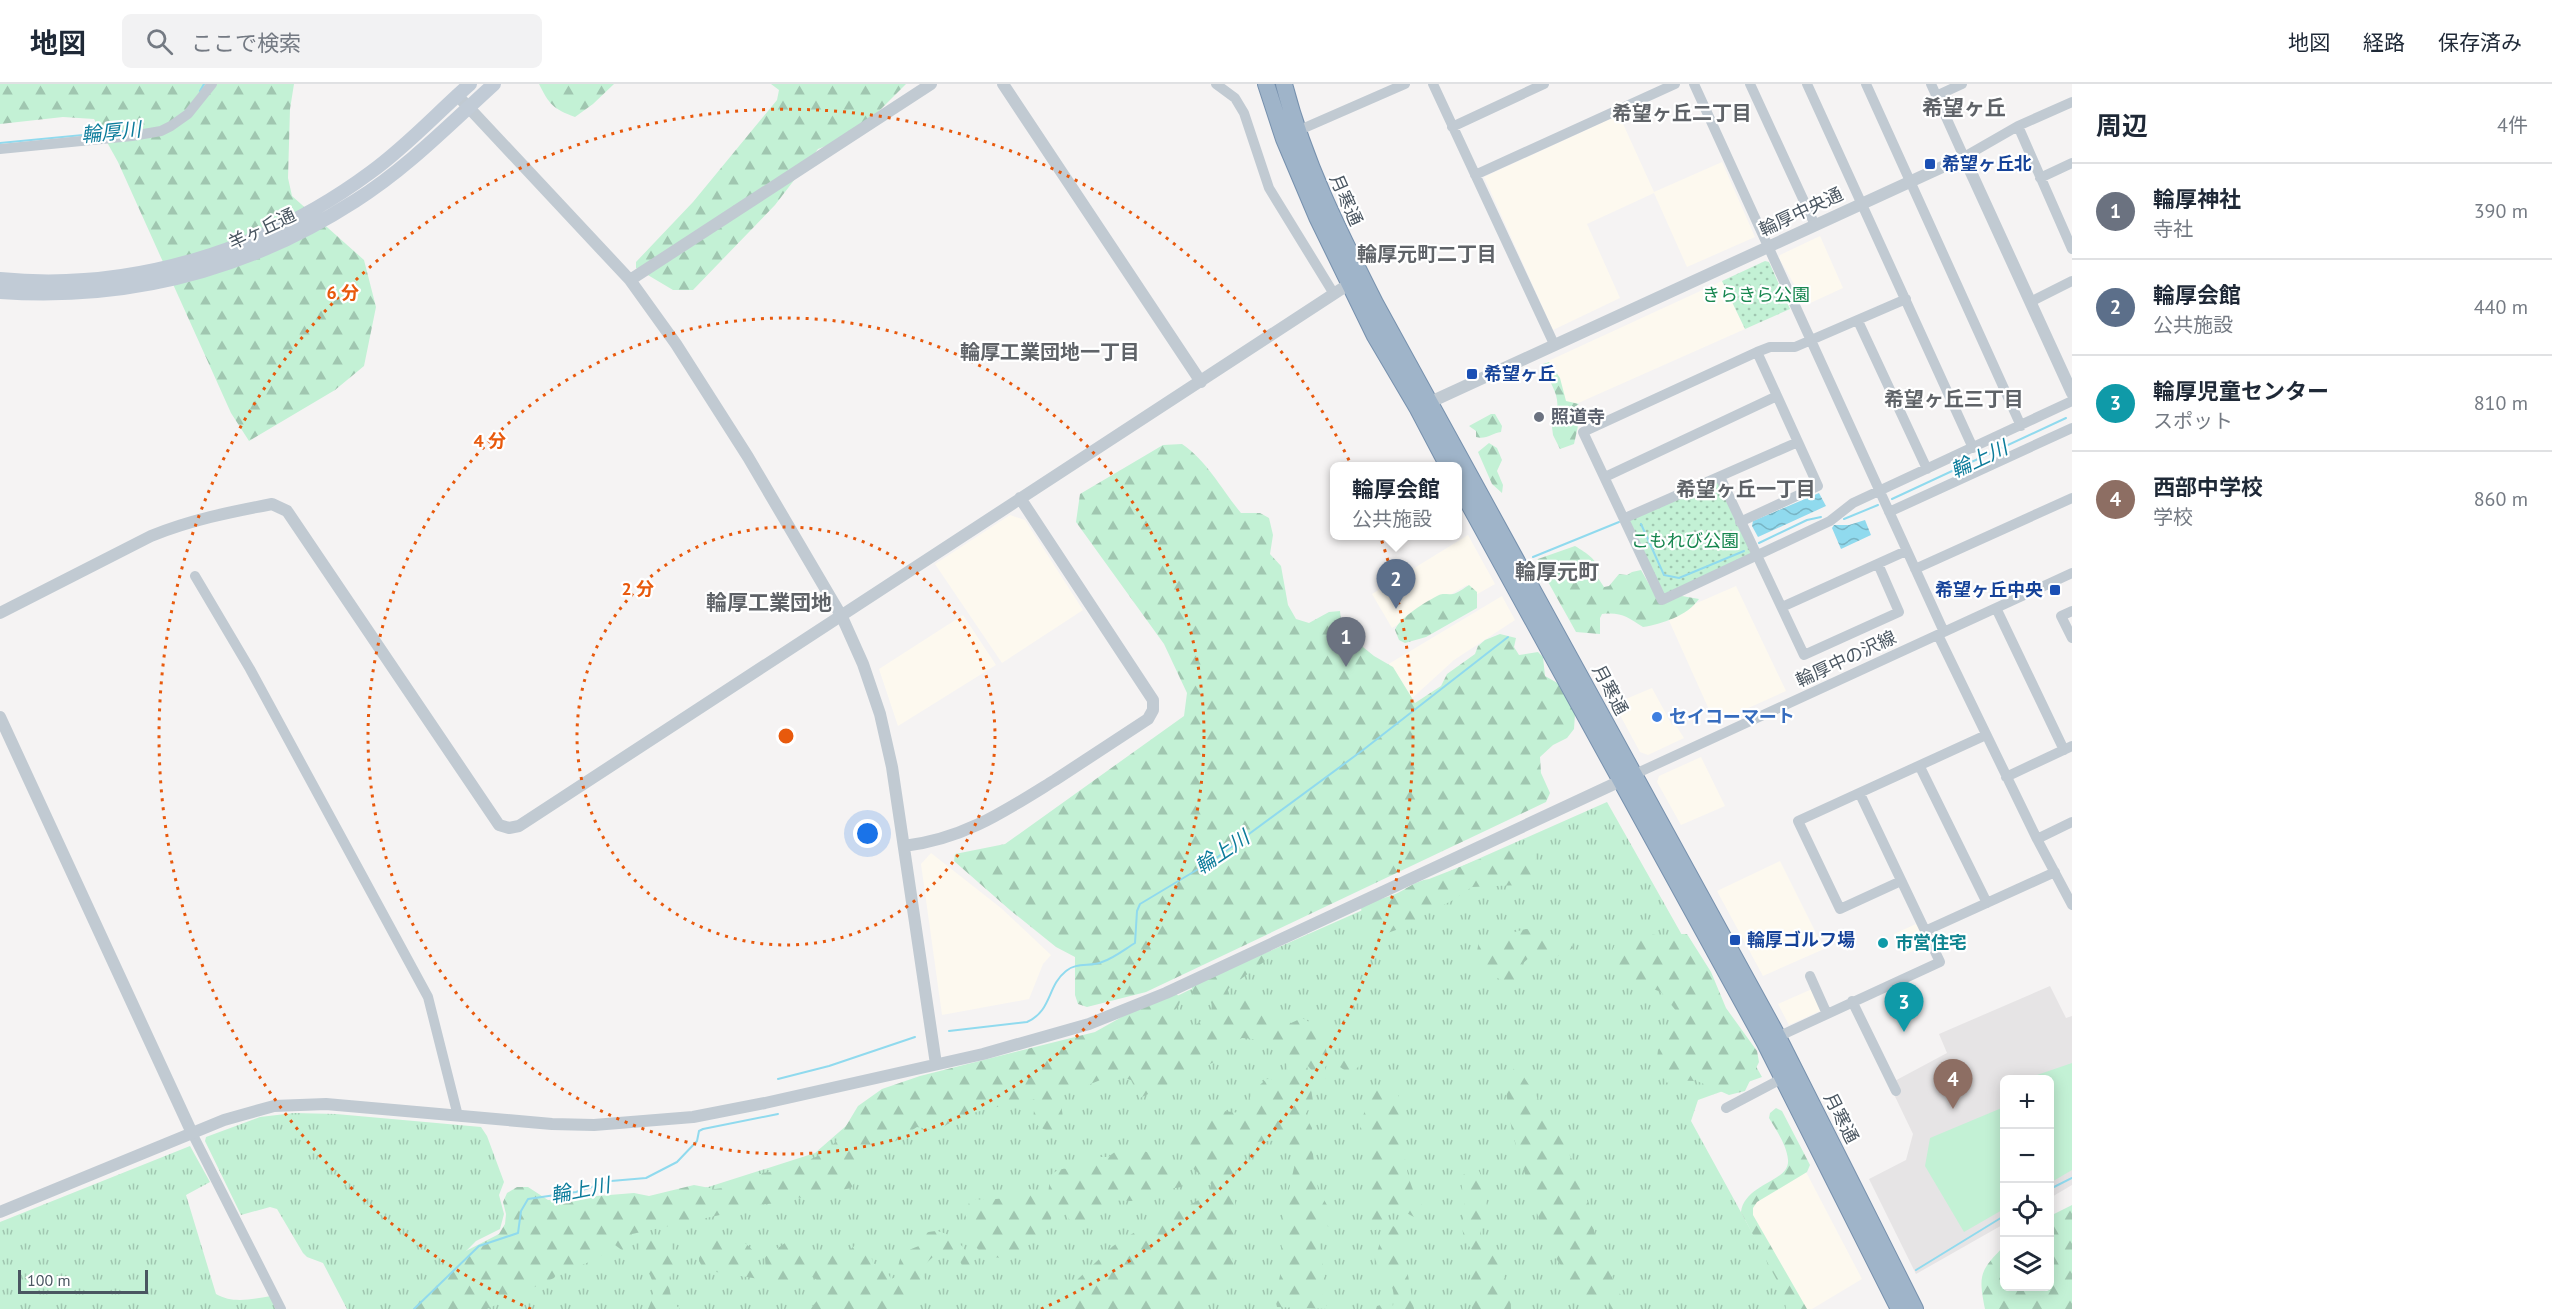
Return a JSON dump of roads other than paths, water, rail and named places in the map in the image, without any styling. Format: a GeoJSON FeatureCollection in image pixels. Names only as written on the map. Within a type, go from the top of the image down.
{"type":"FeatureCollection","features":[{"type":"Feature","properties":{"kind":"highway","name":"月寒通"},"geometry":{"type":"LineString","coordinates":[[1266,84],[1375,303],[1424,406],[1446,462]]}},
{"type":"Feature","properties":{"kind":"highway","name":"月寒通"},"geometry":{"type":"LineString","coordinates":[[1284,84],[1291,135],[1349,284],[1375,336],[1424,406],[1457,462]]}},
{"type":"Feature","properties":{"kind":"highway","name":"月寒通"},"geometry":{"type":"LineString","coordinates":[[1462,470],[1538,597],[1627,778]]}},
{"type":"Feature","properties":{"kind":"highway","name":"月寒通"},"geometry":{"type":"LineString","coordinates":[[1462,491],[1627,778],[1916,1309]]}},
{"type":"Feature","properties":{"kind":"highway","name":"月寒通"},"geometry":{"type":"LineString","coordinates":[[1771,1040],[1783,1078],[1899,1309]]}},
{"type":"Feature","properties":{"kind":"main road","name":"羊ヶ丘通"},"geometry":{"type":"LineString","coordinates":[[0,279],[32,282],[113,277],[146,272],[228,250],[277,230],[371,172],[470,84]]}},
{"type":"Feature","properties":{"kind":"main road","name":"羊ヶ丘通"},"geometry":{"type":"LineString","coordinates":[[0,292],[64,294],[154,285],[228,265],[267,250],[356,201],[413,156],[494,84]]}},
{"type":"Feature","properties":{"kind":"main road"},"geometry":{"type":"LineString","coordinates":[[1276,84],[1291,135]]}},
{"type":"Feature","properties":{"kind":"street"},"geometry":{"type":"LineString","coordinates":[[0,149],[132,136],[160,130],[171,126],[188,114],[212,84]]}},
{"type":"Feature","properties":{"kind":"street"},"geometry":{"type":"LineString","coordinates":[[630,280],[931,84]]}},
{"type":"Feature","properties":{"kind":"street"},"geometry":{"type":"LineString","coordinates":[[1003,84],[1200,382]]}},
{"type":"Feature","properties":{"kind":"street"},"geometry":{"type":"LineString","coordinates":[[1216,84],[1235,98],[1244,113],[1269,188],[1334,294]]}},
{"type":"Feature","properties":{"kind":"street"},"geometry":{"type":"LineString","coordinates":[[1291,135],[1404,84]]}},
{"type":"Feature","properties":{"kind":"street"},"geometry":{"type":"LineString","coordinates":[[1434,84],[1554,344]]}},
{"type":"Feature","properties":{"kind":"street"},"geometry":{"type":"LineString","coordinates":[[1452,127],[1544,84]]}},
{"type":"Feature","properties":{"kind":"street"},"geometry":{"type":"LineString","coordinates":[[1475,175],[1675,84]]}},
{"type":"Feature","properties":{"kind":"street"},"geometry":{"type":"LineString","coordinates":[[1694,84],[1915,569],[1986,735],[2072,905]]}},
{"type":"Feature","properties":{"kind":"street"},"geometry":{"type":"LineString","coordinates":[[1750,84],[1815,225]]}},
{"type":"Feature","properties":{"kind":"street"},"geometry":{"type":"LineString","coordinates":[[1807,84],[1973,448]]}},
{"type":"Feature","properties":{"kind":"street"},"geometry":{"type":"LineString","coordinates":[[1866,84],[2021,426]]}},
{"type":"Feature","properties":{"kind":"street"},"geometry":{"type":"LineString","coordinates":[[1931,84],[2072,393]]}},
{"type":"Feature","properties":{"kind":"street"},"geometry":{"type":"LineString","coordinates":[[1936,96],[1962,84]]}},
{"type":"Feature","properties":{"kind":"street"},"geometry":{"type":"LineString","coordinates":[[457,95],[630,280],[676,344],[742,448],[842,617],[880,714],[892,767],[936,1064]]}},
{"type":"Feature","properties":{"kind":"street"},"geometry":{"type":"LineString","coordinates":[[1964,157],[2018,126],[2072,102]]}},
{"type":"Feature","properties":{"kind":"street"},"geometry":{"type":"LineString","coordinates":[[2018,126],[2040,178],[2067,224],[2072,249]]}},
{"type":"Feature","properties":{"kind":"street","name":"輪厚中央通"},"geometry":{"type":"LineString","coordinates":[[1424,406],[1554,344],[1964,157]]}},
{"type":"Feature","properties":{"kind":"street"},"geometry":{"type":"LineString","coordinates":[[2040,178],[2072,163]]}},
{"type":"Feature","properties":{"kind":"street"},"geometry":{"type":"LineString","coordinates":[[2030,302],[2072,281]]}},
{"type":"Feature","properties":{"kind":"street"},"geometry":{"type":"LineString","coordinates":[[0,614],[151,536],[174,527],[231,512],[272,504],[278,506],[287,511],[499,825],[509,828],[526,822],[1349,284]]}},
{"type":"Feature","properties":{"kind":"street"},"geometry":{"type":"LineString","coordinates":[[1906,299],[1812,341],[1795,347],[1770,347],[1757,352],[1584,432],[1662,600],[1830,521],[1853,503],[2072,401]]}},
{"type":"Feature","properties":{"kind":"street"},"geometry":{"type":"LineString","coordinates":[[1858,321],[1927,469]]}},
{"type":"Feature","properties":{"kind":"street"},"geometry":{"type":"LineString","coordinates":[[1740,522],[1818,486],[1757,352]]}},
{"type":"Feature","properties":{"kind":"street"},"geometry":{"type":"LineString","coordinates":[[1605,477],[1777,396]]}},
{"type":"Feature","properties":{"kind":"street"},"geometry":{"type":"LineString","coordinates":[[1889,512],[2072,428]]}},
{"type":"Feature","properties":{"kind":"street"},"geometry":{"type":"LineString","coordinates":[[1625,518],[1798,442]]}},
{"type":"Feature","properties":{"kind":"street"},"geometry":{"type":"LineString","coordinates":[[1720,477],[1804,655],[1899,612],[1878,564]]}},
{"type":"Feature","properties":{"kind":"street"},"geometry":{"type":"LineString","coordinates":[[904,846],[933,843],[974,828],[1002,814],[1148,719],[1153,710],[1153,700],[1020,498]]}},
{"type":"Feature","properties":{"kind":"street"},"geometry":{"type":"LineString","coordinates":[[1915,569],[2072,498]]}},
{"type":"Feature","properties":{"kind":"street"},"geometry":{"type":"LineString","coordinates":[[1782,608],[1906,551]]}},
{"type":"Feature","properties":{"kind":"street","name":"輪厚中の沢線"},"geometry":{"type":"LineString","coordinates":[[1627,778],[2072,573]]}},
{"type":"Feature","properties":{"kind":"street"},"geometry":{"type":"LineString","coordinates":[[195,576],[250,669],[428,997],[458,1116]]}},
{"type":"Feature","properties":{"kind":"street"},"geometry":{"type":"LineString","coordinates":[[1996,608],[2068,748],[2006,777]]}},
{"type":"Feature","properties":{"kind":"street"},"geometry":{"type":"LineString","coordinates":[[2072,611],[2061,616],[2072,638]]}},
{"type":"Feature","properties":{"kind":"street"},"geometry":{"type":"LineString","coordinates":[[0,717],[192,1133],[281,1309]]}},
{"type":"Feature","properties":{"kind":"street"},"geometry":{"type":"LineString","coordinates":[[1901,881],[1840,909],[1798,821],[1986,735]]}},
{"type":"Feature","properties":{"kind":"street"},"geometry":{"type":"LineString","coordinates":[[1920,767],[1987,903]]}},
{"type":"Feature","properties":{"kind":"street"},"geometry":{"type":"LineString","coordinates":[[0,1212],[192,1133],[252,1111],[274,1106],[326,1104],[523,1123],[594,1125],[681,1118],[765,1103],[983,1054],[1089,1024],[1166,993],[1627,778]]}},
{"type":"Feature","properties":{"kind":"street"},"geometry":{"type":"LineString","coordinates":[[1771,1040],[1940,962],[1860,794]]}},
{"type":"Feature","properties":{"kind":"street"},"geometry":{"type":"LineString","coordinates":[[2037,839],[2072,822]]}},
{"type":"Feature","properties":{"kind":"street"},"geometry":{"type":"LineString","coordinates":[[1925,931],[2055,872]]}},
{"type":"Feature","properties":{"kind":"street"},"geometry":{"type":"LineString","coordinates":[[1810,976],[1827,1014]]}},
{"type":"Feature","properties":{"kind":"street"},"geometry":{"type":"LineString","coordinates":[[1852,1001],[1896,1091]]}},
{"type":"Feature","properties":{"kind":"street"},"geometry":{"type":"LineString","coordinates":[[1726,1108],[1783,1078]]}},
{"type":"Feature","properties":{"kind":"water"},"geometry":{"type":"Polygon","coordinates":[[[1819,493],[1826,506],[1758,537],[1752,526],[1753,521],[1819,493]]]}},
{"type":"Feature","properties":{"kind":"water"},"geometry":{"type":"Polygon","coordinates":[[[1865,520],[1871,535],[1841,549],[1832,528],[1834,525],[1849,525],[1865,520]]]}},
{"type":"Feature","properties":{"kind":"waterway","name":"輪厚川"},"geometry":{"type":"LineString","coordinates":[[200,91],[204,84]]}},
{"type":"Feature","properties":{"kind":"waterway","name":"輪厚川"},"geometry":{"type":"LineString","coordinates":[[0,143],[135,130]]}},
{"type":"Feature","properties":{"kind":"waterway","name":"輪上川"},"geometry":{"type":"LineString","coordinates":[[1892,499],[2066,418]]}},
{"type":"Feature","properties":{"kind":"waterway","name":"輪上川"},"geometry":{"type":"LineString","coordinates":[[1844,519],[1878,505]]}},
{"type":"Feature","properties":{"kind":"waterway","name":"輪上川"},"geometry":{"type":"LineString","coordinates":[[1759,543],[1807,520],[1821,517]]}},
{"type":"Feature","properties":{"kind":"waterway","name":"輪上川"},"geometry":{"type":"LineString","coordinates":[[1533,557],[1619,522]]}},
{"type":"Feature","properties":{"kind":"waterway","name":"輪上川"},"geometry":{"type":"LineString","coordinates":[[1641,524],[1664,575],[1679,578],[1744,551]]}},
{"type":"Feature","properties":{"kind":"waterway","name":"輪上川"},"geometry":{"type":"LineString","coordinates":[[949,1031],[1027,1022],[1035,1017],[1041,1012],[1055,984],[1070,968],[1106,960],[1135,943],[1137,911],[1140,904],[1215,859],[1363,750],[1508,637]]}},
{"type":"Feature","properties":{"kind":"waterway","name":"輪上川"},"geometry":{"type":"LineString","coordinates":[[778,1079],[829,1066],[915,1037]]}},
{"type":"Feature","properties":{"kind":"waterway","name":"輪上川"},"geometry":{"type":"LineString","coordinates":[[414,1309],[479,1246],[518,1233],[521,1211],[528,1199],[576,1192],[611,1181],[646,1178],[677,1162],[697,1141],[699,1131],[703,1129],[778,1114]]}},
{"type":"Feature","properties":{"kind":"waterway"},"geometry":{"type":"LineString","coordinates":[[2054,1187],[2072,1178]]}},
{"type":"Feature","properties":{"kind":"waterway"},"geometry":{"type":"LineString","coordinates":[[1916,1270],[2000,1218]]}},
{"type":"Feature","properties":{"kind":"place","name":"希望ヶ丘北"},"geometry":{"type":"Point","coordinates":[1930,164]}},
{"type":"Feature","properties":{"kind":"place","name":"希望ヶ丘"},"geometry":{"type":"Point","coordinates":[1472,374]}},
{"type":"Feature","properties":{"kind":"place","name":"照道寺"},"geometry":{"type":"Point","coordinates":[1539,417]}},
{"type":"Feature","properties":{"kind":"place","name":"希望ヶ丘中央"},"geometry":{"type":"Point","coordinates":[2055,590]}},
{"type":"Feature","properties":{"kind":"place","name":"輪厚会館"},"geometry":{"type":"Point","coordinates":[1396,609]}},
{"type":"Feature","properties":{"kind":"place","name":"輪厚神社"},"geometry":{"type":"Point","coordinates":[1346,667]}},
{"type":"Feature","properties":{"kind":"place","name":"セイコーマート"},"geometry":{"type":"Point","coordinates":[1657,717]}},
{"type":"Feature","properties":{"kind":"place","name":"輪厚ゴルフ場"},"geometry":{"type":"Point","coordinates":[1735,940]}},
{"type":"Feature","properties":{"kind":"place","name":"市営住宅"},"geometry":{"type":"Point","coordinates":[1883,943]}},
{"type":"Feature","properties":{"kind":"place","name":"輪厚児童センター"},"geometry":{"type":"Point","coordinates":[1904,1032]}},
{"type":"Feature","properties":{"kind":"place","name":"西部中学校"},"geometry":{"type":"Point","coordinates":[1953,1109]}},
{"type":"Feature","properties":{"kind":"district","name":"希望ヶ丘"},"geometry":{"type":"Point","coordinates":[1964,108]}},
{"type":"Feature","properties":{"kind":"district","name":"希望ヶ丘二丁目"},"geometry":{"type":"Point","coordinates":[1682,113]}},
{"type":"Feature","properties":{"kind":"district","name":"輪厚元町二丁目"},"geometry":{"type":"Point","coordinates":[1427,254]}},
{"type":"Feature","properties":{"kind":"district","name":"輪厚工業団地一丁目"},"geometry":{"type":"Point","coordinates":[1050,352]}},
{"type":"Feature","properties":{"kind":"district","name":"希望ヶ丘三丁目"},"geometry":{"type":"Point","coordinates":[1954,399]}},
{"type":"Feature","properties":{"kind":"district","name":"希望ヶ丘一丁目"},"geometry":{"type":"Point","coordinates":[1746,489]}},
{"type":"Feature","properties":{"kind":"district","name":"輪厚元町"},"geometry":{"type":"Point","coordinates":[1557,572]}},
{"type":"Feature","properties":{"kind":"district","name":"輪厚工業団地"},"geometry":{"type":"Point","coordinates":[769,603]}},
{"type":"Feature","properties":{"kind":"park label","name":"きらきら公園"},"geometry":{"type":"Point","coordinates":[1756,295]}},
{"type":"Feature","properties":{"kind":"park label","name":"こもれび公園"},"geometry":{"type":"Point","coordinates":[1685,541]}}]}
